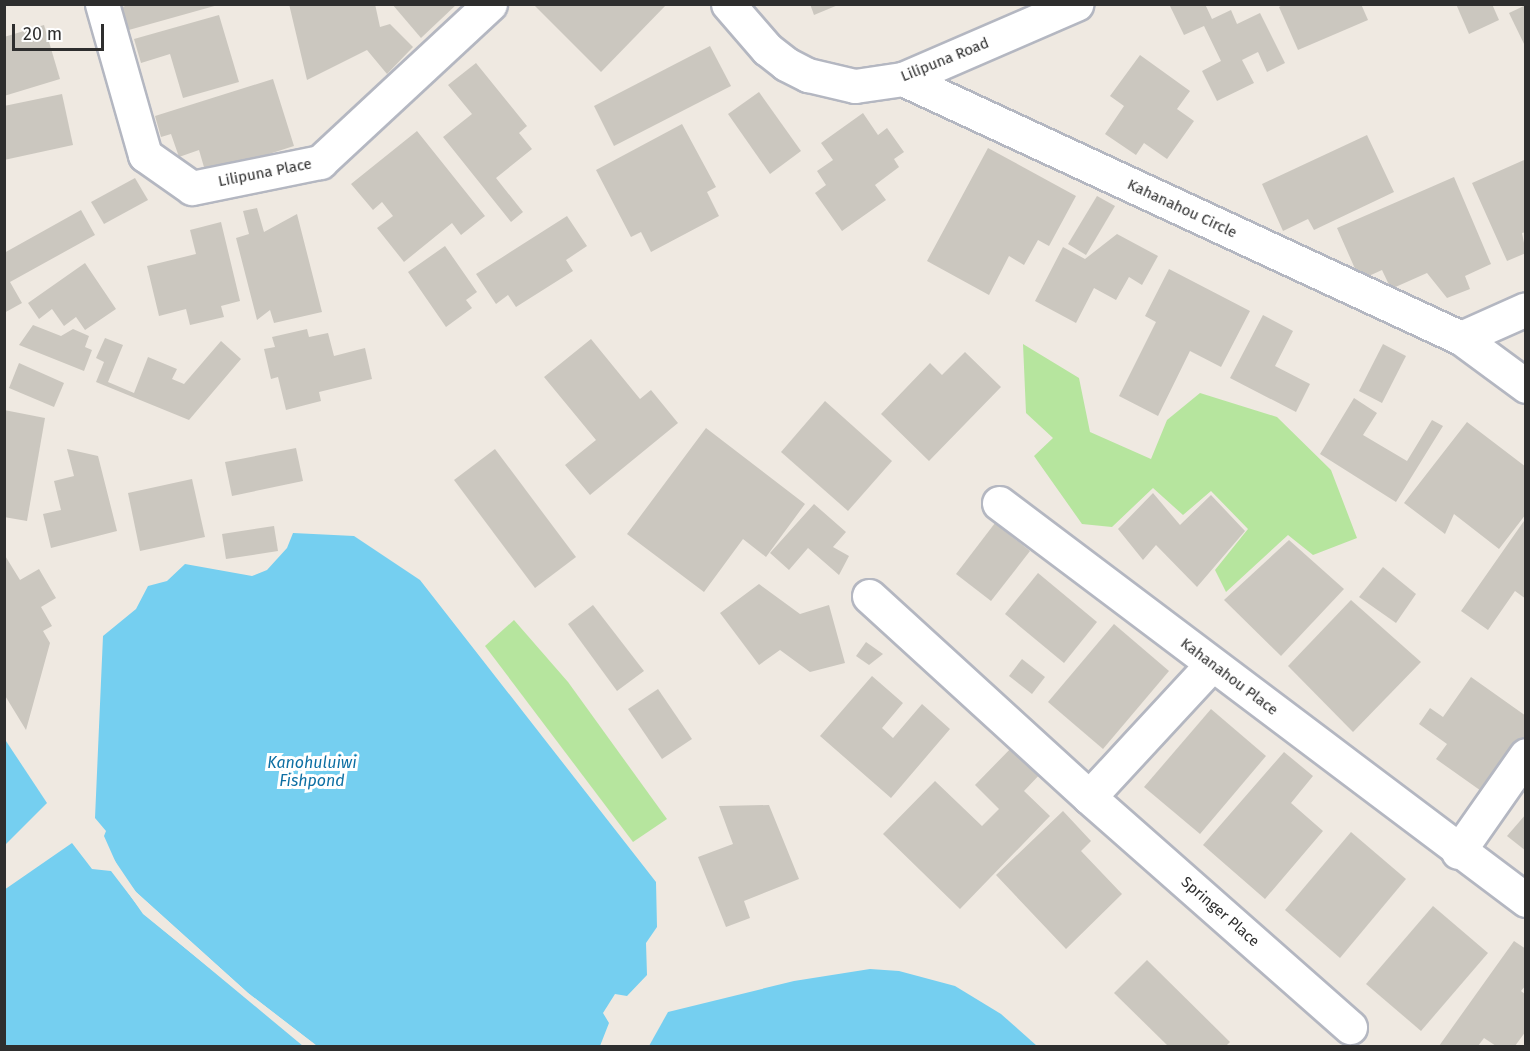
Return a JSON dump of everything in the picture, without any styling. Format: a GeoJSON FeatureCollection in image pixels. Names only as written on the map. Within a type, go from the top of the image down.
{"type":"FeatureCollection","features":[{"type":"Feature","properties":{"kind":"street","name":"Lilipuna Place"},"geometry":{"type":"LineString","coordinates":[[102,4],[145,155],[192,188],[320,162],[490,4]]}},
{"type":"Feature","properties":{"kind":"street","name":"Lilipuna Road"},"geometry":{"type":"LineString","coordinates":[[728,4],[767,49],[808,75],[855,86],[903,79],[1076,4]]}},
{"type":"Feature","properties":{"kind":"street","name":"Kahanahou Circle"},"geometry":{"type":"LineString","coordinates":[[903,79],[1461,338],[1526,386]]}},
{"type":"Feature","properties":{"kind":"street"},"geometry":{"type":"LineString","coordinates":[[1461,338],[1526,309]]}},
{"type":"Feature","properties":{"kind":"street","name":"Kahanahou Place"},"geometry":{"type":"LineString","coordinates":[[999,503],[1458,852],[1526,900]]}},
{"type":"Feature","properties":{"kind":"street","name":"Springer Place"},"geometry":{"type":"LineString","coordinates":[[869,596],[1089,797],[1350,1027]]}},
{"type":"Feature","properties":{"kind":"street"},"geometry":{"type":"LineString","coordinates":[[1089,797],[1212,664]]}},
{"type":"Feature","properties":{"kind":"street"},"geometry":{"type":"LineString","coordinates":[[1458,852],[1526,755]]}},
{"type":"Feature","properties":{"kind":"green space"},"geometry":{"type":"Polygon","coordinates":[[[1023,344],[1079,378],[1090,432],[1151,459],[1167,420],[1200,393],[1277,417],[1331,470],[1357,538],[1313,555],[1288,535],[1226,592],[1215,570],[1248,529],[1211,491],[1183,515],[1153,488],[1112,527],[1082,524],[1034,456],[1053,438],[1026,413],[1023,344]]]}},
{"type":"Feature","properties":{"kind":"green space"},"geometry":{"type":"Polygon","coordinates":[[[514,620],[568,682],[667,819],[633,842],[485,646],[514,620]]]}},
{"type":"Feature","properties":{"kind":"water","name":"Kanohuluiwi Fishpond"},"geometry":{"type":"Polygon","coordinates":[[[293,533],[354,536],[420,580],[656,882],[657,927],[646,943],[647,975],[627,996],[615,994],[603,1013],[609,1023],[600,1046],[317,1046],[248,993],[136,892],[120,872],[104,836],[106,831],[95,818],[103,636],[136,609],[148,586],[167,581],[185,564],[252,576],[267,570],[287,548],[293,533]]]}},
{"type":"Feature","properties":{"kind":"water"},"geometry":{"type":"Polygon","coordinates":[[[4,738],[47,803],[5,845],[4,845],[4,738]]]}},
{"type":"Feature","properties":{"kind":"water"},"geometry":{"type":"Polygon","coordinates":[[[72,843],[92,869],[111,871],[144,914],[303,1046],[5,1046],[4,890],[72,843]]]}},
{"type":"Feature","properties":{"kind":"water"},"geometry":{"type":"Polygon","coordinates":[[[870,969],[899,971],[955,986],[1001,1014],[1037,1046],[649,1046],[668,1012],[794,981],[870,969]]]}},
{"type":"Feature","properties":{"kind":"pier"},"geometry":{"type":"Polygon","coordinates":[[[113,858],[136,892],[248,993],[317,1046],[285,1027],[246,995],[134,895],[117,874],[113,858]]]}},
{"type":"Feature","properties":{"kind":"pier"},"geometry":{"type":"Polygon","coordinates":[[[111,868],[146,912],[306,1046],[143,914],[111,868]]]}},
{"type":"Feature","properties":{"kind":"building"},"geometry":{"type":"Polygon","coordinates":[[[132,4],[218,5],[118,33],[112,10],[132,4]]]}},
{"type":"Feature","properties":{"kind":"building"},"geometry":{"type":"Polygon","coordinates":[[[289,4],[375,4],[380,27],[390,24],[413,47],[387,74],[367,50],[307,80],[289,4]]]}},
{"type":"Feature","properties":{"kind":"building"},"geometry":{"type":"Polygon","coordinates":[[[392,4],[457,4],[421,38],[392,4]]]}},
{"type":"Feature","properties":{"kind":"building"},"geometry":{"type":"Polygon","coordinates":[[[533,4],[667,4],[601,72],[533,4]]]}},
{"type":"Feature","properties":{"kind":"building"},"geometry":{"type":"Polygon","coordinates":[[[810,4],[838,4],[838,5],[814,15],[810,4]]]}},
{"type":"Feature","properties":{"kind":"building"},"geometry":{"type":"Polygon","coordinates":[[[1169,4],[1205,4],[1212,19],[1231,10],[1237,24],[1260,13],[1285,63],[1267,72],[1258,52],[1242,60],[1254,83],[1217,101],[1202,71],[1221,61],[1204,26],[1184,35],[1169,4]]]}},
{"type":"Feature","properties":{"kind":"building"},"geometry":{"type":"Polygon","coordinates":[[[1284,4],[1361,4],[1368,20],[1298,50],[1279,7],[1284,4]]]}},
{"type":"Feature","properties":{"kind":"building"},"geometry":{"type":"Polygon","coordinates":[[[1456,4],[1492,4],[1499,20],[1469,34],[1456,4]]]}},
{"type":"Feature","properties":{"kind":"building"},"geometry":{"type":"Polygon","coordinates":[[[1526,5],[1526,48],[1509,13],[1526,5]]]}},
{"type":"Feature","properties":{"kind":"building"},"geometry":{"type":"Polygon","coordinates":[[[219,15],[239,82],[183,98],[170,54],[141,63],[134,39],[219,15]]]}},
{"type":"Feature","properties":{"kind":"building"},"geometry":{"type":"Polygon","coordinates":[[[44,25],[60,79],[4,96],[4,37],[44,25]]]}},
{"type":"Feature","properties":{"kind":"building"},"geometry":{"type":"Polygon","coordinates":[[[710,46],[731,86],[614,146],[594,106],[710,46]]]}},
{"type":"Feature","properties":{"kind":"building"},"geometry":{"type":"Polygon","coordinates":[[[1140,55],[1190,91],[1177,109],[1194,121],[1167,159],[1144,143],[1136,155],[1105,134],[1124,106],[1110,96],[1140,55]]]}},
{"type":"Feature","properties":{"kind":"building"},"geometry":{"type":"Polygon","coordinates":[[[476,63],[527,126],[519,133],[532,149],[496,178],[523,212],[511,222],[443,137],[472,114],[448,85],[476,63]]]}},
{"type":"Feature","properties":{"kind":"building"},"geometry":{"type":"Polygon","coordinates":[[[273,79],[294,146],[206,174],[199,150],[179,157],[171,134],[161,137],[155,116],[273,79]]]}},
{"type":"Feature","properties":{"kind":"building"},"geometry":{"type":"Polygon","coordinates":[[[759,92],[801,151],[770,174],[728,114],[759,92]]]}},
{"type":"Feature","properties":{"kind":"building"},"geometry":{"type":"Polygon","coordinates":[[[62,94],[73,145],[4,160],[4,106],[62,94]]]}},
{"type":"Feature","properties":{"kind":"building"},"geometry":{"type":"Polygon","coordinates":[[[863,113],[878,135],[887,128],[904,152],[894,159],[899,167],[875,185],[886,200],[842,231],[815,193],[826,185],[817,171],[833,160],[821,143],[863,113]]]}},
{"type":"Feature","properties":{"kind":"building"},"geometry":{"type":"Polygon","coordinates":[[[682,124],[716,187],[707,192],[719,216],[651,252],[641,232],[631,237],[596,170],[682,124]]]}},
{"type":"Feature","properties":{"kind":"building"},"geometry":{"type":"Polygon","coordinates":[[[417,131],[485,216],[461,235],[452,223],[404,262],[377,228],[393,216],[382,202],[373,210],[351,184],[417,131]]]}},
{"type":"Feature","properties":{"kind":"building"},"geometry":{"type":"Polygon","coordinates":[[[1367,135],[1394,192],[1314,230],[1308,219],[1283,231],[1262,184],[1367,135]]]}},
{"type":"Feature","properties":{"kind":"building"},"geometry":{"type":"Polygon","coordinates":[[[988,148],[1076,196],[1049,246],[1038,240],[1024,265],[1009,256],[989,295],[927,261],[988,148]]]}},
{"type":"Feature","properties":{"kind":"building"},"geometry":{"type":"Polygon","coordinates":[[[1524,160],[1526,232],[1522,233],[1526,253],[1507,261],[1472,183],[1524,160]]]}},
{"type":"Feature","properties":{"kind":"building"},"geometry":{"type":"Polygon","coordinates":[[[1454,177],[1491,264],[1465,276],[1470,289],[1447,298],[1427,273],[1391,289],[1382,270],[1360,280],[1337,228],[1454,177]]]}},
{"type":"Feature","properties":{"kind":"building"},"geometry":{"type":"Polygon","coordinates":[[[135,178],[148,200],[104,224],[91,202],[135,178]]]}},
{"type":"Feature","properties":{"kind":"building"},"geometry":{"type":"Polygon","coordinates":[[[1097,196],[1115,206],[1086,255],[1068,244],[1097,196]]]}},
{"type":"Feature","properties":{"kind":"building"},"geometry":{"type":"Polygon","coordinates":[[[257,208],[264,232],[297,214],[322,312],[274,323],[270,310],[257,320],[236,238],[249,234],[243,211],[257,208]]]}},
{"type":"Feature","properties":{"kind":"building"},"geometry":{"type":"Polygon","coordinates":[[[81,210],[95,235],[10,282],[22,303],[4,313],[4,253],[81,210]]]}},
{"type":"Feature","properties":{"kind":"building"},"geometry":{"type":"Polygon","coordinates":[[[567,216],[587,246],[566,260],[573,271],[516,307],[508,295],[496,304],[476,274],[567,216]]]}},
{"type":"Feature","properties":{"kind":"building"},"geometry":{"type":"Polygon","coordinates":[[[221,222],[240,301],[221,306],[224,317],[190,325],[186,309],[159,316],[147,266],[196,254],[190,230],[221,222]]]}},
{"type":"Feature","properties":{"kind":"building"},"geometry":{"type":"Polygon","coordinates":[[[1117,234],[1158,256],[1142,285],[1129,277],[1116,300],[1094,288],[1076,323],[1035,301],[1063,247],[1085,259],[1117,234]]]}},
{"type":"Feature","properties":{"kind":"building"},"geometry":{"type":"Polygon","coordinates":[[[445,246],[477,292],[466,300],[472,308],[446,327],[408,272],[445,246]]]}},
{"type":"Feature","properties":{"kind":"building"},"geometry":{"type":"Polygon","coordinates":[[[85,263],[116,309],[85,330],[76,317],[64,326],[52,309],[39,319],[28,303],[85,263]]]}},
{"type":"Feature","properties":{"kind":"building"},"geometry":{"type":"Polygon","coordinates":[[[1169,269],[1250,311],[1221,367],[1190,351],[1158,416],[1119,396],[1156,322],[1145,316],[1169,269]]]}},
{"type":"Feature","properties":{"kind":"building"},"geometry":{"type":"Polygon","coordinates":[[[1263,315],[1293,331],[1275,366],[1310,384],[1296,412],[1230,378],[1263,315]]]}},
{"type":"Feature","properties":{"kind":"building"},"geometry":{"type":"Polygon","coordinates":[[[33,325],[61,336],[73,329],[89,336],[85,347],[92,350],[84,371],[19,345],[33,325]]]}},
{"type":"Feature","properties":{"kind":"building"},"geometry":{"type":"Polygon","coordinates":[[[307,329],[309,337],[328,333],[334,356],[365,348],[372,379],[319,392],[321,401],[286,410],[278,377],[271,379],[264,349],[275,347],[272,337],[307,329]]]}},
{"type":"Feature","properties":{"kind":"building"},"geometry":{"type":"Polygon","coordinates":[[[105,338],[123,345],[108,382],[134,393],[148,357],[177,369],[172,379],[184,384],[221,341],[241,359],[189,420],[96,382],[104,362],[96,358],[105,338]]]}},
{"type":"Feature","properties":{"kind":"building"},"geometry":{"type":"Polygon","coordinates":[[[591,339],[640,399],[651,390],[678,423],[590,495],[565,465],[596,440],[544,377],[591,339]]]}},
{"type":"Feature","properties":{"kind":"building"},"geometry":{"type":"Polygon","coordinates":[[[1383,344],[1406,356],[1382,403],[1359,391],[1383,344]]]}},
{"type":"Feature","properties":{"kind":"building"},"geometry":{"type":"Polygon","coordinates":[[[965,352],[1001,387],[929,461],[881,414],[930,363],[942,375],[965,352]]]}},
{"type":"Feature","properties":{"kind":"building"},"geometry":{"type":"Polygon","coordinates":[[[19,363],[64,383],[54,407],[9,388],[19,363]]]}},
{"type":"Feature","properties":{"kind":"building"},"geometry":{"type":"Polygon","coordinates":[[[1354,398],[1377,413],[1363,435],[1407,461],[1432,420],[1443,426],[1396,502],[1320,454],[1354,398]]]}},
{"type":"Feature","properties":{"kind":"building"},"geometry":{"type":"Polygon","coordinates":[[[825,401],[892,461],[848,511],[781,452],[825,401]]]}},
{"type":"Feature","properties":{"kind":"building"},"geometry":{"type":"Polygon","coordinates":[[[4,410],[45,418],[27,521],[4,517],[4,410]]]}},
{"type":"Feature","properties":{"kind":"building"},"geometry":{"type":"Polygon","coordinates":[[[1467,422],[1526,467],[1526,514],[1499,549],[1454,514],[1445,534],[1404,503],[1467,422]]]}},
{"type":"Feature","properties":{"kind":"building"},"geometry":{"type":"Polygon","coordinates":[[[706,428],[805,504],[766,557],[743,539],[704,592],[627,534],[706,428]]]}},
{"type":"Feature","properties":{"kind":"building"},"geometry":{"type":"Polygon","coordinates":[[[296,448],[303,481],[232,496],[225,462],[296,448]]]}},
{"type":"Feature","properties":{"kind":"building"},"geometry":{"type":"Polygon","coordinates":[[[67,449],[98,456],[117,531],[51,548],[43,514],[61,510],[54,481],[74,476],[67,449]]]}},
{"type":"Feature","properties":{"kind":"building"},"geometry":{"type":"Polygon","coordinates":[[[495,449],[576,557],[535,588],[454,480],[495,449]]]}},
{"type":"Feature","properties":{"kind":"building"},"geometry":{"type":"Polygon","coordinates":[[[192,479],[205,537],[140,551],[128,493],[192,479]]]}},
{"type":"Feature","properties":{"kind":"building"},"geometry":{"type":"Polygon","coordinates":[[[1153,493],[1180,525],[1211,495],[1245,531],[1197,587],[1156,545],[1143,560],[1118,529],[1153,493]]]}},
{"type":"Feature","properties":{"kind":"building"},"geometry":{"type":"Polygon","coordinates":[[[814,504],[846,532],[833,547],[849,556],[839,575],[808,548],[789,570],[770,553],[814,504]]]}},
{"type":"Feature","properties":{"kind":"building"},"geometry":{"type":"Polygon","coordinates":[[[1526,518],[1526,599],[1515,591],[1488,630],[1461,611],[1526,518]]]}},
{"type":"Feature","properties":{"kind":"building"},"geometry":{"type":"Polygon","coordinates":[[[995,523],[1030,551],[991,601],[956,574],[995,523]]]}},
{"type":"Feature","properties":{"kind":"building"},"geometry":{"type":"Polygon","coordinates":[[[274,526],[278,551],[226,559],[222,534],[274,526]]]}},
{"type":"Feature","properties":{"kind":"building"},"geometry":{"type":"Polygon","coordinates":[[[1289,540],[1344,589],[1281,656],[1224,600],[1289,540]]]}},
{"type":"Feature","properties":{"kind":"building"},"geometry":{"type":"Polygon","coordinates":[[[4,554],[20,580],[39,569],[56,598],[41,607],[52,626],[43,631],[50,643],[26,730],[4,694],[4,554]]]}},
{"type":"Feature","properties":{"kind":"building"},"geometry":{"type":"Polygon","coordinates":[[[1383,567],[1416,594],[1396,623],[1359,597],[1383,567]]]}},
{"type":"Feature","properties":{"kind":"building"},"geometry":{"type":"Polygon","coordinates":[[[1038,573],[1097,622],[1064,663],[1005,614],[1038,573]]]}},
{"type":"Feature","properties":{"kind":"building"},"geometry":{"type":"Polygon","coordinates":[[[759,584],[800,614],[829,605],[845,663],[810,672],[780,650],[759,665],[720,613],[759,584]]]}},
{"type":"Feature","properties":{"kind":"building"},"geometry":{"type":"Polygon","coordinates":[[[1351,600],[1421,662],[1353,732],[1288,666],[1351,600]]]}},
{"type":"Feature","properties":{"kind":"building"},"geometry":{"type":"Polygon","coordinates":[[[593,605],[644,671],[617,691],[568,624],[593,605]]]}},
{"type":"Feature","properties":{"kind":"building"},"geometry":{"type":"Polygon","coordinates":[[[1114,624],[1169,671],[1103,749],[1048,702],[1114,624]]]}},
{"type":"Feature","properties":{"kind":"building"},"geometry":{"type":"Polygon","coordinates":[[[866,642],[883,654],[869,665],[856,656],[866,642]]]}},
{"type":"Feature","properties":{"kind":"building"},"geometry":{"type":"Polygon","coordinates":[[[1022,659],[1045,677],[1032,694],[1009,676],[1022,659]]]}},
{"type":"Feature","properties":{"kind":"building"},"geometry":{"type":"Polygon","coordinates":[[[872,676],[903,703],[882,728],[893,738],[922,704],[950,729],[891,798],[820,736],[872,676]]]}},
{"type":"Feature","properties":{"kind":"building"},"geometry":{"type":"Polygon","coordinates":[[[1471,677],[1526,716],[1526,734],[1484,793],[1436,759],[1447,744],[1419,724],[1430,708],[1443,717],[1471,677]]]}},
{"type":"Feature","properties":{"kind":"building"},"geometry":{"type":"Polygon","coordinates":[[[658,689],[692,739],[662,759],[628,709],[658,689]]]}},
{"type":"Feature","properties":{"kind":"building"},"geometry":{"type":"Polygon","coordinates":[[[1211,709],[1266,756],[1200,834],[1144,787],[1211,709]]]}},
{"type":"Feature","properties":{"kind":"building"},"geometry":{"type":"Polygon","coordinates":[[[1016,743],[1044,770],[1024,791],[1050,816],[960,909],[883,834],[935,781],[982,826],[999,809],[975,785],[1016,743]]]}},
{"type":"Feature","properties":{"kind":"building"},"geometry":{"type":"Polygon","coordinates":[[[1284,752],[1313,776],[1291,803],[1323,831],[1265,899],[1203,845],[1284,752]]]}},
{"type":"Feature","properties":{"kind":"building"},"geometry":{"type":"Polygon","coordinates":[[[769,805],[799,879],[744,901],[750,918],[726,927],[698,857],[733,844],[719,806],[769,805]]]}},
{"type":"Feature","properties":{"kind":"building"},"geometry":{"type":"Polygon","coordinates":[[[1063,811],[1091,841],[1081,851],[1122,894],[1066,949],[996,875],[1063,811]]]}},
{"type":"Feature","properties":{"kind":"building"},"geometry":{"type":"Polygon","coordinates":[[[1526,814],[1526,851],[1507,836],[1526,814]]]}},
{"type":"Feature","properties":{"kind":"building"},"geometry":{"type":"Polygon","coordinates":[[[1351,832],[1406,879],[1340,958],[1285,910],[1351,832]]]}},
{"type":"Feature","properties":{"kind":"building"},"geometry":{"type":"Polygon","coordinates":[[[1433,906],[1488,953],[1421,1031],[1366,984],[1433,906]]]}},
{"type":"Feature","properties":{"kind":"building"},"geometry":{"type":"Polygon","coordinates":[[[1514,941],[1526,949],[1526,985],[1521,991],[1526,995],[1526,1031],[1515,1046],[1496,1046],[1484,1038],[1478,1046],[1439,1046],[1514,941]]]}},
{"type":"Feature","properties":{"kind":"building"},"geometry":{"type":"Polygon","coordinates":[[[1147,960],[1230,1042],[1226,1046],[1168,1046],[1114,993],[1147,960]]]}}]}
